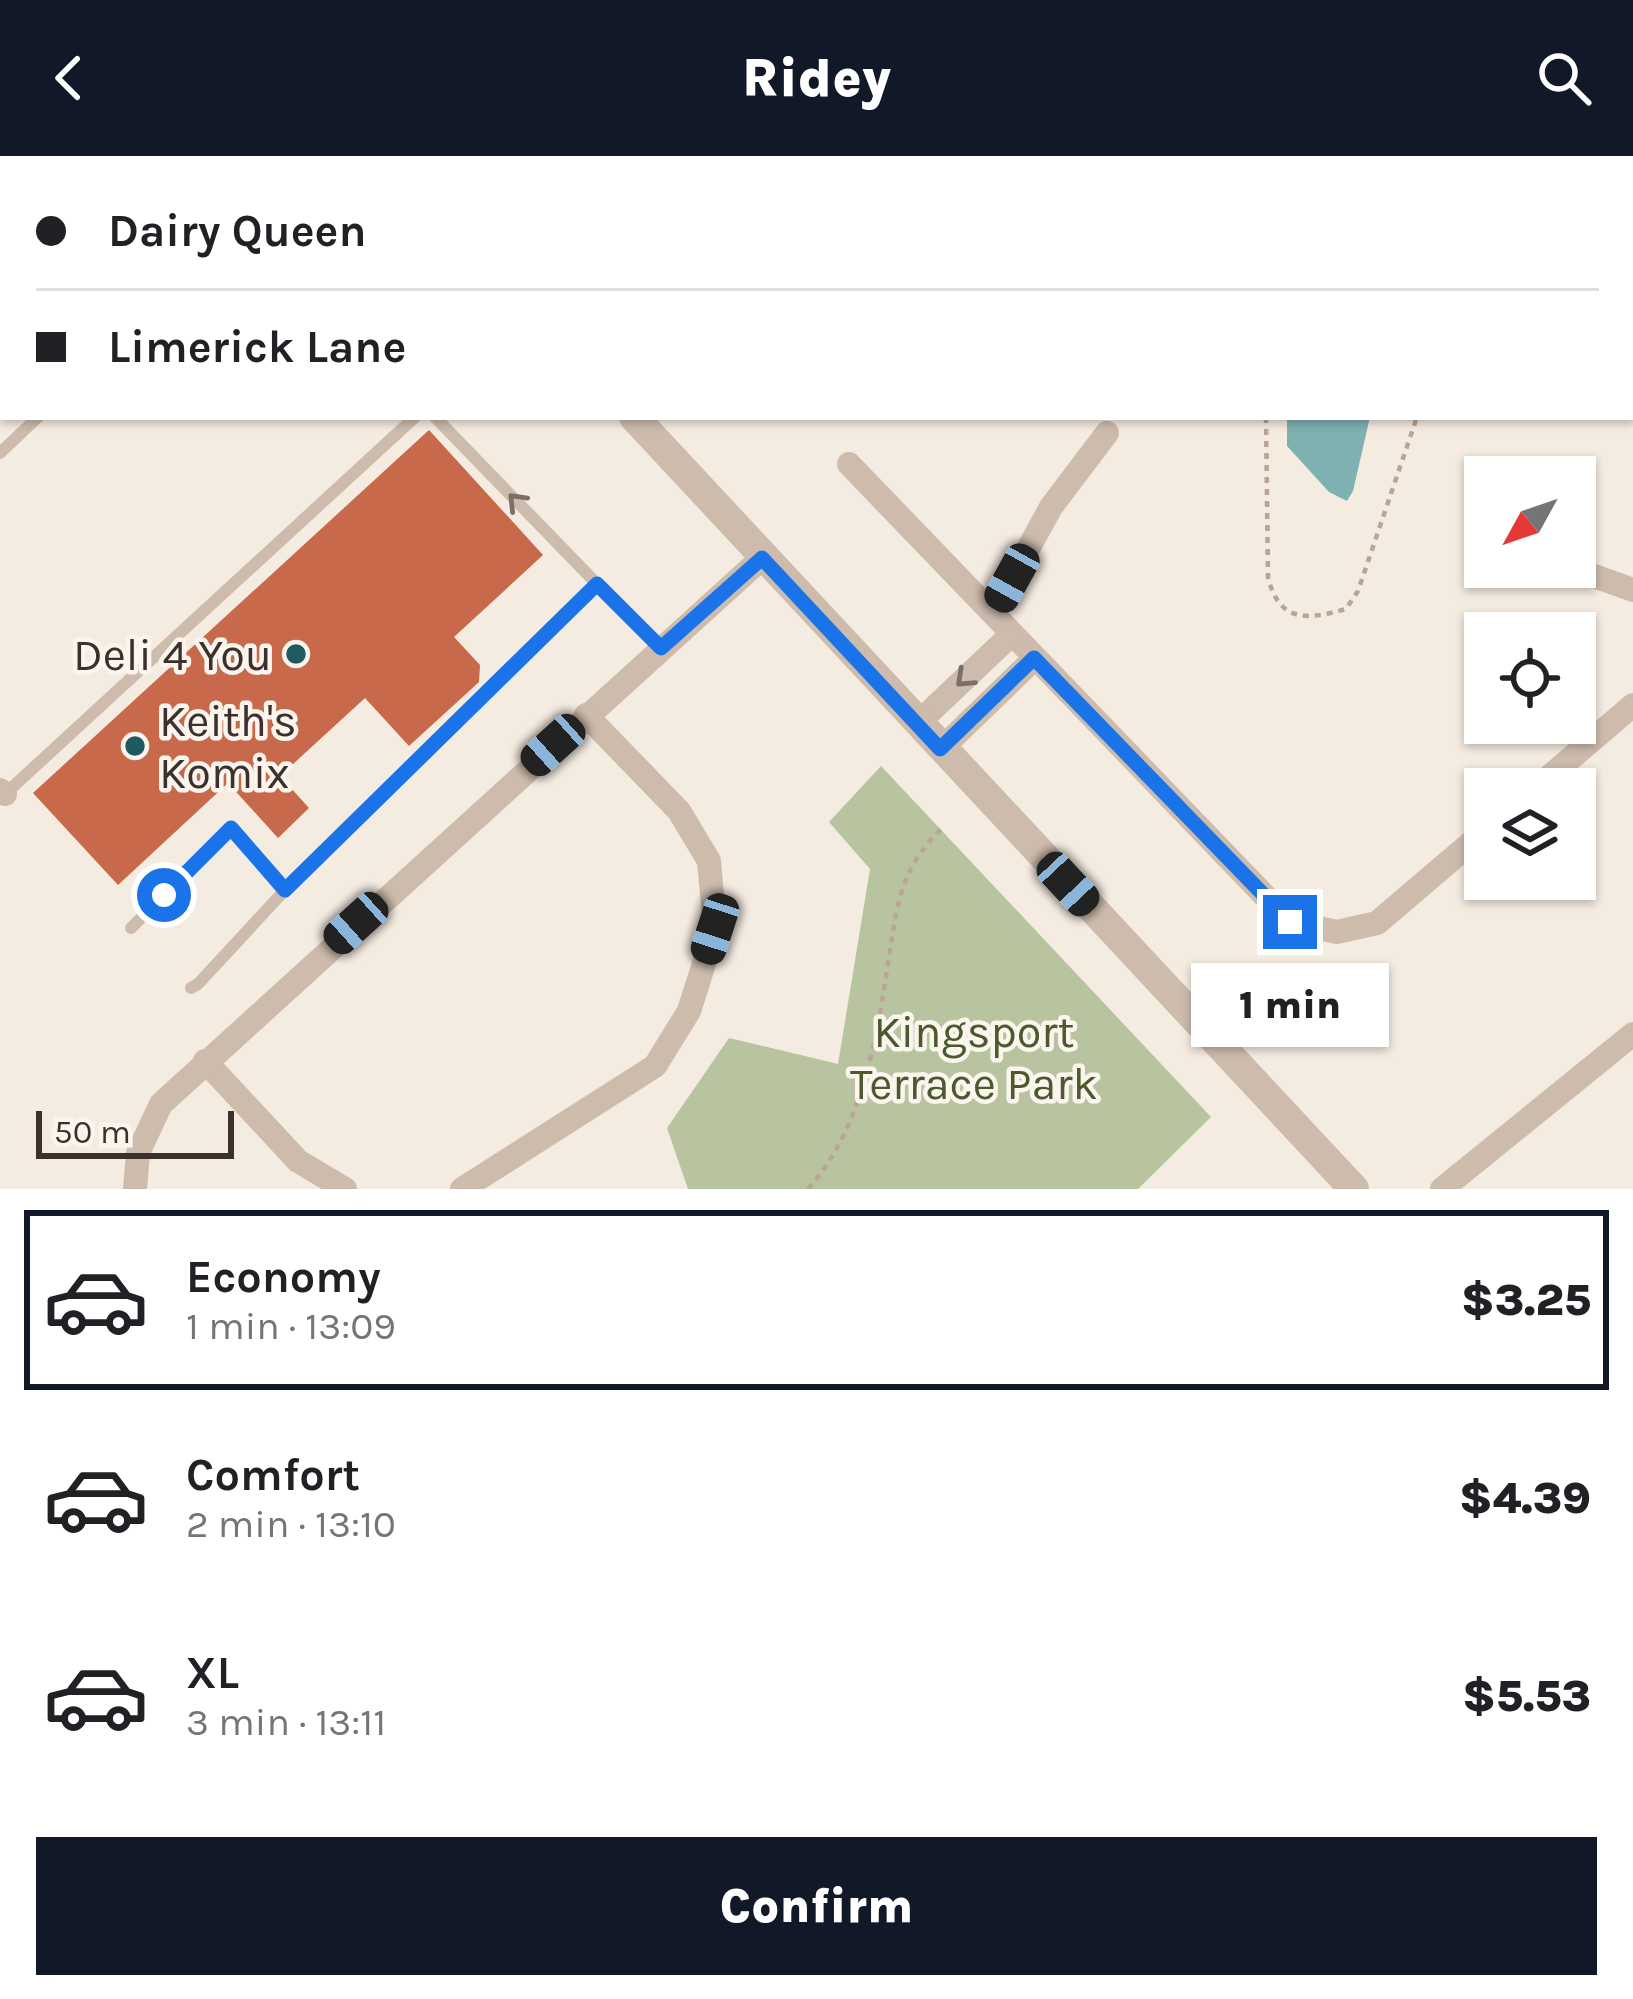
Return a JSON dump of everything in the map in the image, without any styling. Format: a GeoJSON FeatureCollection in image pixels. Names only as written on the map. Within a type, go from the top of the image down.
{"type":"FeatureCollection","features":[{"type":"Feature","properties":{"kind":"street"},"geometry":{"type":"LineString","coordinates":[[637,420],[1354,1189]]}},
{"type":"Feature","properties":{"kind":"street"},"geometry":{"type":"LineString","coordinates":[[993,613],[1051,507],[1107,433]]}},
{"type":"Feature","properties":{"kind":"street"},"geometry":{"type":"LineString","coordinates":[[849,464],[1290,922],[1336,932],[1377,922],[1464,849]]}},
{"type":"Feature","properties":{"kind":"street"},"geometry":{"type":"LineString","coordinates":[[135,1189],[137,1153],[161,1104],[762,558]]}},
{"type":"Feature","properties":{"kind":"street"},"geometry":{"type":"LineString","coordinates":[[1596,577],[1633,590]]}},
{"type":"Feature","properties":{"kind":"street"},"geometry":{"type":"LineString","coordinates":[[916,724],[1012,634]]}},
{"type":"Feature","properties":{"kind":"street"},"geometry":{"type":"LineString","coordinates":[[940,749],[1034,658]]}},
{"type":"Feature","properties":{"kind":"street"},"geometry":{"type":"LineString","coordinates":[[1559,768],[1633,705]]}},
{"type":"Feature","properties":{"kind":"street"},"geometry":{"type":"LineString","coordinates":[[462,1189],[656,1066],[689,1011],[715,929],[709,861],[679,812],[586,715]]}},
{"type":"Feature","properties":{"kind":"street"},"geometry":{"type":"LineString","coordinates":[[1442,1189],[1633,1034]]}},
{"type":"Feature","properties":{"kind":"street"},"geometry":{"type":"LineString","coordinates":[[205,1061],[298,1161],[345,1189]]}},
{"type":"Feature","properties":{"kind":"lane"},"geometry":{"type":"LineString","coordinates":[[0,453],[35,420]]}},
{"type":"Feature","properties":{"kind":"lane"},"geometry":{"type":"LineString","coordinates":[[3,792],[412,420]]}},
{"type":"Feature","properties":{"kind":"lane"},"geometry":{"type":"LineString","coordinates":[[438,420],[661,648]]}},
{"type":"Feature","properties":{"kind":"lane"},"geometry":{"type":"LineString","coordinates":[[190,988],[597,584]]}},
{"type":"Feature","properties":{"kind":"lane"},"geometry":{"type":"LineString","coordinates":[[131,928],[231,828],[285,890]]}},
{"type":"Feature","properties":{"kind":"path"},"geometry":{"type":"LineString","coordinates":[[1266,420],[1268,578],[1274,600],[1288,612],[1314,618],[1346,609],[1358,591],[1416,420]]}},
{"type":"Feature","properties":{"kind":"path"},"geometry":{"type":"LineString","coordinates":[[808,1189],[830,1163],[853,1111],[872,1048],[897,895],[922,848],[942,828]]}},
{"type":"Feature","properties":{"kind":"green space","name":"Kingsport Terrace Park"},"geometry":{"type":"Polygon","coordinates":[[[881,766],[1211,1117],[1138,1189],[688,1189],[667,1128],[729,1038],[838,1064],[870,869],[829,822],[881,766]]]}},
{"type":"Feature","properties":{"kind":"water"},"geometry":{"type":"Polygon","coordinates":[[[1287,420],[1369,420],[1347,501],[1329,492],[1287,446],[1287,420]]]}},
{"type":"Feature","properties":{"kind":"building"},"geometry":{"type":"Polygon","coordinates":[[[429,430],[543,555],[454,637],[480,665],[479,682],[409,746],[365,698],[280,776],[309,808],[278,838],[228,783],[118,885],[33,793],[429,430]]]}},
{"type":"Feature","properties":{"kind":"place","name":"Deli 4 You"},"geometry":{"type":"Point","coordinates":[296,654]}},
{"type":"Feature","properties":{"kind":"place","name":"Keith's Komix"},"geometry":{"type":"Point","coordinates":[135,746]}},
{"type":"Feature","properties":{"kind":"route"},"geometry":{"type":"LineString","coordinates":[[164,895],[231,828],[285,890],[597,584],[661,648],[762,558],[940,749],[1034,658],[1290,922]]}}]}
